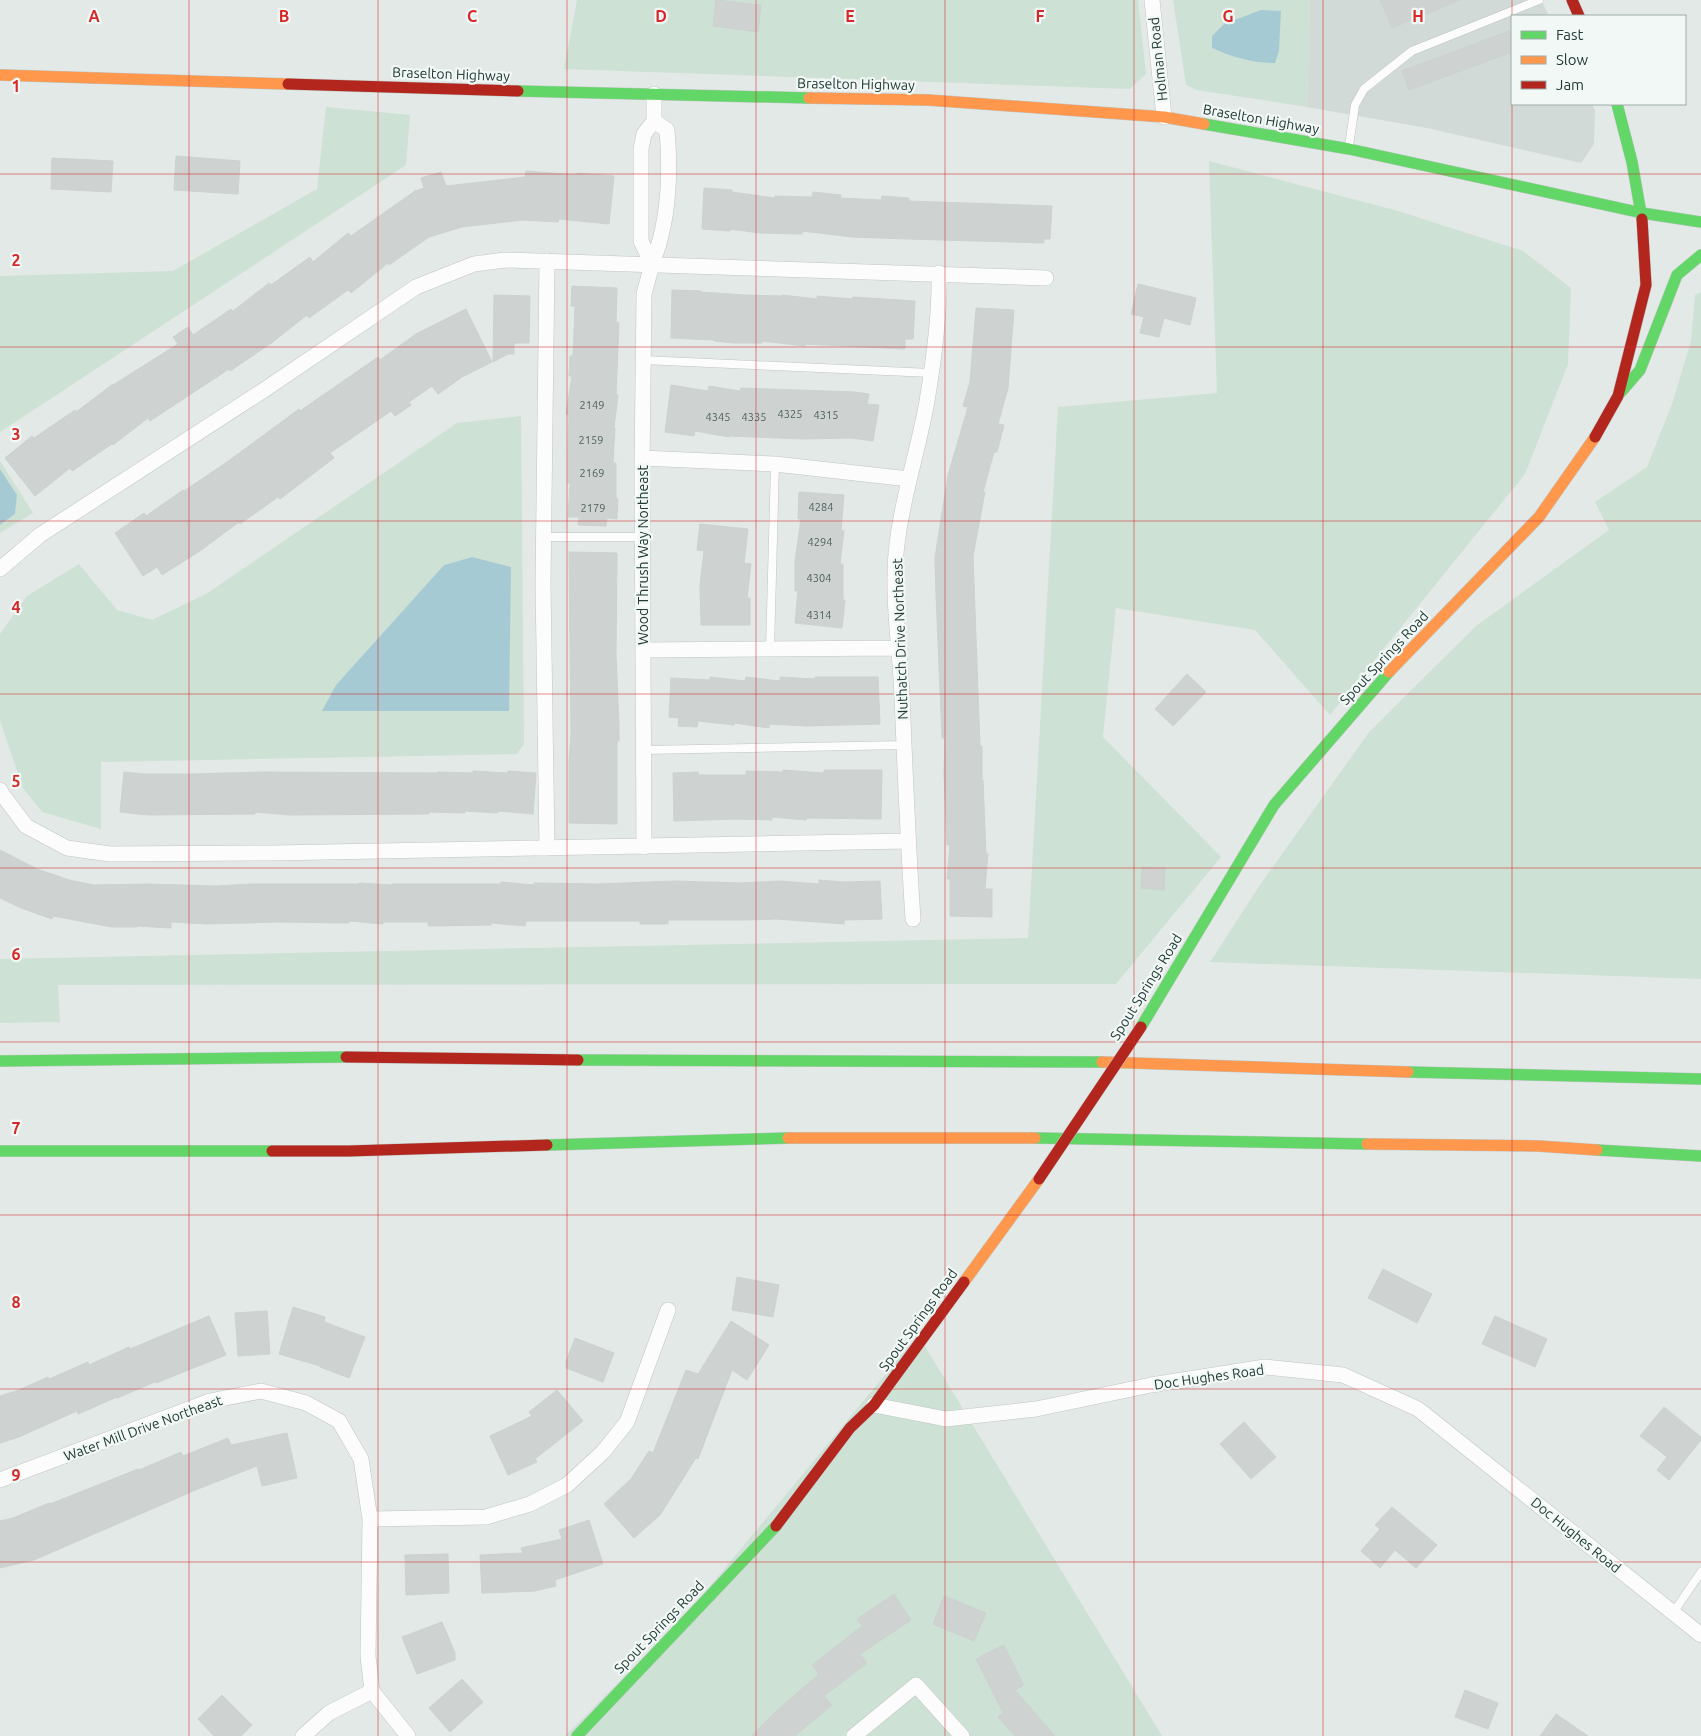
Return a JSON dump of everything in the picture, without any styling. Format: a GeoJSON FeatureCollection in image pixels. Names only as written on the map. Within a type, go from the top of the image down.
{"type":"FeatureCollection","features":[{"type":"Feature","properties":{"kind":"main road"},"geometry":{"type":"LineString","coordinates":[[1572,0],[1579,15]]}},
{"type":"Feature","properties":{"kind":"main road","name":"Braselton Highway"},"geometry":{"type":"LineString","coordinates":[[0,75],[161,81],[928,100],[1164,117],[1348,149],[1642,212],[1701,222]]}},
{"type":"Feature","properties":{"kind":"main road","name":"Spout Springs Road"},"geometry":{"type":"LineString","coordinates":[[577,1736],[635,1673],[770,1534],[850,1428],[874,1405],[1038,1179],[1141,1026],[1274,805],[1389,672],[1539,517],[1594,437],[1618,396],[1646,285],[1642,212],[1632,162],[1617,105]]}},
{"type":"Feature","properties":{"kind":"main road"},"geometry":{"type":"LineString","coordinates":[[1618,396],[1640,370],[1678,275],[1701,255]]}},
{"type":"Feature","properties":{"kind":"main road"},"geometry":{"type":"LineString","coordinates":[[0,1061],[307,1057],[1125,1062],[1294,1069],[1701,1079]]}},
{"type":"Feature","properties":{"kind":"main road"},"geometry":{"type":"LineString","coordinates":[[0,1151],[349,1151],[781,1138],[1095,1138],[1538,1146],[1701,1156]]}},
{"type":"Feature","properties":{"kind":"street","name":"Holman Road"},"geometry":{"type":"LineString","coordinates":[[1152,0],[1164,117]]}},
{"type":"Feature","properties":{"kind":"street"},"geometry":{"type":"LineString","coordinates":[[652,264],[641,241],[641,149],[644,134],[654,121],[654,94]]}},
{"type":"Feature","properties":{"kind":"street","name":"Wood Thrush Way Northeast"},"geometry":{"type":"LineString","coordinates":[[644,847],[642,458],[644,294],[652,264],[661,243],[667,215],[669,151],[667,130],[654,121]]}},
{"type":"Feature","properties":{"kind":"street"},"geometry":{"type":"LineString","coordinates":[[0,569],[40,535],[264,390],[416,287],[474,264],[506,260],[547,261],[1046,278]]}},
{"type":"Feature","properties":{"kind":"street"},"geometry":{"type":"LineString","coordinates":[[547,261],[543,537],[547,848]]}},
{"type":"Feature","properties":{"kind":"street","name":"Nuthatch Drive Northeast"},"geometry":{"type":"LineString","coordinates":[[913,919],[896,608],[896,553],[909,478],[927,401],[940,300],[939,273]]}},
{"type":"Feature","properties":{"kind":"street"},"geometry":{"type":"LineString","coordinates":[[642,458],[775,464],[909,478]]}},
{"type":"Feature","properties":{"kind":"street"},"geometry":{"type":"LineString","coordinates":[[643,650],[899,648]]}},
{"type":"Feature","properties":{"kind":"street"},"geometry":{"type":"LineString","coordinates":[[0,790],[26,826],[67,848],[110,854],[644,847],[908,841]]}},
{"type":"Feature","properties":{"kind":"street"},"geometry":{"type":"LineString","coordinates":[[370,1519],[486,1517],[530,1504],[568,1485],[603,1452],[627,1422],[668,1310]]}},
{"type":"Feature","properties":{"kind":"street","name":"Doc Hughes Road"},"geometry":{"type":"LineString","coordinates":[[874,1405],[946,1419],[1036,1409],[1151,1385],[1265,1367],[1344,1376],[1418,1410],[1701,1635]]}},
{"type":"Feature","properties":{"kind":"street","name":"Water Mill Drive Northeast"},"geometry":{"type":"LineString","coordinates":[[0,1480],[210,1401],[261,1391],[306,1403],[339,1421],[361,1459],[370,1519],[368,1656],[372,1691]]}},
{"type":"Feature","properties":{"kind":"street"},"geometry":{"type":"LineString","coordinates":[[854,1736],[916,1685],[962,1736]]}},
{"type":"Feature","properties":{"kind":"street"},"geometry":{"type":"LineString","coordinates":[[303,1736],[329,1713],[372,1691],[408,1736]]}},
{"type":"Feature","properties":{"kind":"lane"},"geometry":{"type":"LineString","coordinates":[[1348,149],[1355,105],[1364,89],[1412,50],[1539,0]]}},
{"type":"Feature","properties":{"kind":"lane"},"geometry":{"type":"LineString","coordinates":[[644,360],[930,373]]}},
{"type":"Feature","properties":{"kind":"lane"},"geometry":{"type":"LineString","coordinates":[[770,649],[775,464]]}},
{"type":"Feature","properties":{"kind":"lane"},"geometry":{"type":"LineString","coordinates":[[543,537],[642,538]]}},
{"type":"Feature","properties":{"kind":"lane"},"geometry":{"type":"LineString","coordinates":[[644,750],[904,745]]}},
{"type":"Feature","properties":{"kind":"lane"},"geometry":{"type":"LineString","coordinates":[[1673,1613],[1701,1572]]}},
{"type":"Feature","properties":{"kind":"shaded area"},"geometry":{"type":"Polygon","coordinates":[[[1310,0],[1541,0],[1548,15],[1511,15],[1511,105],[1592,105],[1595,110],[1594,144],[1581,163],[1427,128],[1307,107],[1310,0]]]}},
{"type":"Feature","properties":{"kind":"green space"},"geometry":{"type":"Polygon","coordinates":[[[577,0],[1138,0],[1146,74],[1130,89],[564,69],[577,0]]]}},
{"type":"Feature","properties":{"kind":"green space"},"geometry":{"type":"Polygon","coordinates":[[[1173,0],[1310,0],[1307,107],[1197,90],[1186,85],[1173,0]]]}},
{"type":"Feature","properties":{"kind":"green space"},"geometry":{"type":"Polygon","coordinates":[[[326,107],[410,115],[406,165],[0,432],[0,276],[173,271],[317,189],[326,107]]]}},
{"type":"Feature","properties":{"kind":"green space"},"geometry":{"type":"Polygon","coordinates":[[[1209,161],[1398,211],[1523,251],[1571,288],[1568,364],[1525,474],[1330,715],[1255,630],[1116,608],[1103,737],[1221,857],[1116,984],[58,985],[60,1022],[0,1023],[0,959],[1028,938],[1058,407],[1217,393],[1209,161]]]}},
{"type":"Feature","properties":{"kind":"green space"},"geometry":{"type":"Polygon","coordinates":[[[1701,292],[1701,979],[1210,962],[1262,882],[1370,731],[1476,626],[1609,530],[1595,502],[1647,467],[1672,404],[1691,341],[1695,295],[1701,292]]]}},
{"type":"Feature","properties":{"kind":"green space"},"geometry":{"type":"Polygon","coordinates":[[[521,416],[524,744],[517,754],[101,762],[101,829],[42,812],[23,788],[0,721],[0,634],[27,596],[79,564],[117,610],[152,620],[206,594],[457,423],[521,416]],[[472,557],[444,565],[336,685],[323,711],[472,557]]]}},
{"type":"Feature","properties":{"kind":"green space"},"geometry":{"type":"Polygon","coordinates":[[[0,461],[33,513],[0,533],[0,525],[15,514],[17,495],[0,469],[0,461]]]}},
{"type":"Feature","properties":{"kind":"green space"},"geometry":{"type":"Polygon","coordinates":[[[918,1335],[1162,1736],[565,1736],[687,1614],[918,1335]]]}},
{"type":"Feature","properties":{"kind":"water"},"geometry":{"type":"Polygon","coordinates":[[[1261,10],[1281,11],[1279,51],[1275,63],[1242,59],[1212,48],[1212,36],[1224,24],[1261,10]]]}},
{"type":"Feature","properties":{"kind":"water"},"geometry":{"type":"Polygon","coordinates":[[[0,469],[17,495],[15,514],[0,525],[0,469]]]}},
{"type":"Feature","properties":{"kind":"water"},"geometry":{"type":"Polygon","coordinates":[[[472,557],[511,567],[509,711],[322,711],[336,685],[444,565],[472,557]]]}},
{"type":"Feature","properties":{"kind":"building"},"geometry":{"type":"Polygon","coordinates":[[[716,0],[761,5],[758,32],[713,26],[716,0]]]}},
{"type":"Feature","properties":{"kind":"building"},"geometry":{"type":"Polygon","coordinates":[[[1380,0],[1460,0],[1392,28],[1380,0]]]}},
{"type":"Feature","properties":{"kind":"building"},"geometry":{"type":"Polygon","coordinates":[[[1511,30],[1511,52],[1409,90],[1402,71],[1511,30]]]}},
{"type":"Feature","properties":{"kind":"building"},"geometry":{"type":"Polygon","coordinates":[[[176,156],[240,161],[238,194],[174,190],[176,156]]]}},
{"type":"Feature","properties":{"kind":"building"},"geometry":{"type":"Polygon","coordinates":[[[52,158],[113,161],[111,192],[51,189],[52,158]]]}},
{"type":"Feature","properties":{"kind":"building"},"geometry":{"type":"Polygon","coordinates":[[[526,171],[614,176],[609,224],[559,219],[558,222],[522,220],[462,227],[429,237],[389,265],[388,263],[351,293],[348,290],[309,318],[307,315],[270,344],[230,371],[229,369],[150,421],[148,418],[113,445],[72,471],[70,468],[35,496],[5,458],[32,436],[34,438],[75,410],[76,412],[113,384],[178,344],[173,337],[188,327],[193,335],[231,309],[233,311],[269,283],[271,285],[310,257],[313,262],[348,233],[351,236],[415,191],[424,188],[421,178],[441,172],[446,186],[525,177],[526,171]]]}},
{"type":"Feature","properties":{"kind":"building"},"geometry":{"type":"Polygon","coordinates":[[[704,188],[732,190],[732,192],[775,198],[775,196],[812,197],[813,192],[841,195],[840,198],[881,200],[882,196],[909,198],[909,201],[1052,206],[1050,239],[1044,239],[1044,243],[852,237],[802,231],[802,234],[702,229],[704,188]]]}},
{"type":"Feature","properties":{"kind":"building"},"geometry":{"type":"Polygon","coordinates":[[[1138,284],[1196,298],[1190,325],[1164,318],[1159,337],[1140,333],[1144,317],[1131,314],[1138,284]]]}},
{"type":"Feature","properties":{"kind":"building"},"geometry":{"type":"Polygon","coordinates":[[[572,286],[617,288],[616,322],[619,323],[616,395],[618,395],[614,428],[613,463],[616,463],[616,498],[618,499],[617,519],[607,518],[606,526],[578,525],[579,517],[568,517],[570,483],[568,483],[569,415],[566,414],[572,376],[569,376],[570,356],[573,356],[575,306],[571,306],[572,286]]]}},
{"type":"Feature","properties":{"kind":"building"},"geometry":{"type":"Polygon","coordinates":[[[672,290],[744,295],[782,295],[817,299],[817,296],[915,301],[913,339],[905,339],[905,349],[805,344],[805,346],[762,341],[762,343],[734,343],[671,338],[672,290]]]}},
{"type":"Feature","properties":{"kind":"building"},"geometry":{"type":"Polygon","coordinates":[[[494,295],[530,296],[529,343],[514,343],[514,354],[508,354],[493,362],[494,295]]]}},
{"type":"Feature","properties":{"kind":"building"},"geometry":{"type":"Polygon","coordinates":[[[976,308],[1014,310],[1008,388],[998,424],[1004,425],[983,492],[985,492],[973,556],[980,746],[982,746],[986,854],[988,854],[985,889],[992,889],[992,917],[950,916],[950,879],[947,879],[950,845],[947,845],[944,773],[945,738],[942,738],[935,557],[948,475],[968,407],[963,406],[970,382],[976,308]]]}},
{"type":"Feature","properties":{"kind":"building"},"geometry":{"type":"Polygon","coordinates":[[[466,309],[492,362],[462,377],[438,394],[432,386],[409,402],[411,405],[395,416],[391,411],[330,453],[334,458],[280,499],[278,497],[240,524],[239,522],[200,551],[162,575],[157,567],[143,576],[115,533],[144,513],[146,516],[184,491],[299,409],[300,411],[378,357],[380,360],[416,334],[466,309]]]}},
{"type":"Feature","properties":{"kind":"building"},"geometry":{"type":"Polygon","coordinates":[[[671,385],[708,391],[709,386],[740,391],[741,388],[869,394],[867,404],[879,405],[873,441],[852,438],[729,437],[695,431],[694,436],[665,432],[671,385]]]}},
{"type":"Feature","properties":{"kind":"building"},"geometry":{"type":"Polygon","coordinates":[[[799,492],[844,495],[841,530],[844,531],[840,564],[843,564],[843,600],[845,600],[842,628],[795,623],[798,591],[795,591],[795,561],[801,519],[798,519],[799,492]]]}},
{"type":"Feature","properties":{"kind":"building"},"geometry":{"type":"Polygon","coordinates":[[[700,524],[748,529],[744,563],[751,564],[747,598],[750,598],[750,625],[701,625],[700,585],[704,551],[697,550],[700,524]]]}},
{"type":"Feature","properties":{"kind":"building"},"geometry":{"type":"Polygon","coordinates":[[[569,552],[617,553],[616,655],[619,741],[617,741],[617,824],[569,823],[571,733],[569,552]]]}},
{"type":"Feature","properties":{"kind":"building"},"geometry":{"type":"Polygon","coordinates":[[[1187,674],[1206,692],[1173,726],[1155,709],[1187,674]]]}},
{"type":"Feature","properties":{"kind":"building"},"geometry":{"type":"Polygon","coordinates":[[[710,677],[745,681],[746,677],[780,681],[780,677],[815,679],[815,677],[878,677],[880,724],[806,726],[769,724],[769,728],[734,723],[734,725],[698,721],[697,727],[678,726],[679,718],[669,717],[671,678],[710,680],[710,677]]]}},
{"type":"Feature","properties":{"kind":"building"},"geometry":{"type":"Polygon","coordinates":[[[783,770],[824,773],[824,770],[882,770],[881,819],[806,818],[806,820],[772,817],[772,820],[674,821],[673,773],[698,772],[699,775],[746,775],[746,771],[783,772],[783,770]]]}},
{"type":"Feature","properties":{"kind":"building"},"geometry":{"type":"Polygon","coordinates":[[[473,771],[536,773],[533,814],[465,811],[465,813],[429,812],[429,814],[290,815],[255,812],[255,814],[148,815],[120,812],[124,772],[192,774],[263,772],[473,773],[473,771]]]}},
{"type":"Feature","properties":{"kind":"building"},"geometry":{"type":"Polygon","coordinates":[[[0,850],[37,869],[69,880],[94,885],[216,886],[359,883],[392,885],[501,884],[501,882],[534,885],[534,883],[598,884],[676,881],[739,883],[779,881],[819,884],[819,880],[843,882],[880,881],[882,919],[844,920],[844,924],[776,919],[668,920],[668,924],[640,924],[640,921],[526,921],[525,926],[491,923],[491,925],[428,926],[428,922],[383,922],[383,924],[349,921],[349,923],[207,924],[171,922],[171,928],[112,927],[53,916],[52,919],[0,898],[0,850]]]}},
{"type":"Feature","properties":{"kind":"building"},"geometry":{"type":"Polygon","coordinates":[[[1142,867],[1165,868],[1164,890],[1141,888],[1142,867]]]}},
{"type":"Feature","properties":{"kind":"building"},"geometry":{"type":"Polygon","coordinates":[[[1383,1269],[1432,1294],[1417,1323],[1368,1298],[1383,1269]]]}},
{"type":"Feature","properties":{"kind":"building"},"geometry":{"type":"Polygon","coordinates":[[[737,1277],[779,1285],[773,1317],[732,1310],[737,1277]]]}},
{"type":"Feature","properties":{"kind":"building"},"geometry":{"type":"Polygon","coordinates":[[[293,1307],[325,1317],[324,1322],[365,1337],[349,1378],[320,1366],[279,1354],[293,1307]]]}},
{"type":"Feature","properties":{"kind":"building"},"geometry":{"type":"Polygon","coordinates":[[[267,1311],[270,1354],[238,1356],[235,1313],[267,1311]]]}},
{"type":"Feature","properties":{"kind":"building"},"geometry":{"type":"Polygon","coordinates":[[[209,1316],[226,1355],[78,1414],[77,1411],[19,1437],[0,1443],[0,1396],[48,1377],[49,1379],[88,1362],[89,1365],[129,1347],[130,1349],[209,1316]]]}},
{"type":"Feature","properties":{"kind":"building"},"geometry":{"type":"Polygon","coordinates":[[[1495,1316],[1547,1339],[1535,1367],[1482,1344],[1495,1316]]]}},
{"type":"Feature","properties":{"kind":"building"},"geometry":{"type":"Polygon","coordinates":[[[731,1321],[769,1345],[747,1380],[732,1370],[698,1459],[696,1458],[660,1515],[634,1538],[604,1504],[631,1479],[649,1451],[653,1453],[686,1370],[698,1374],[731,1321]]]}},
{"type":"Feature","properties":{"kind":"building"},"geometry":{"type":"Polygon","coordinates":[[[575,1338],[614,1353],[603,1382],[566,1368],[566,1362],[575,1338]]]}},
{"type":"Feature","properties":{"kind":"building"},"geometry":{"type":"Polygon","coordinates":[[[557,1390],[583,1421],[535,1459],[537,1462],[508,1475],[490,1436],[532,1416],[529,1412],[557,1390]]]}},
{"type":"Feature","properties":{"kind":"building"},"geometry":{"type":"Polygon","coordinates":[[[1664,1407],[1701,1437],[1701,1440],[1669,1480],[1657,1470],[1667,1457],[1640,1436],[1664,1407]]]}},
{"type":"Feature","properties":{"kind":"building"},"geometry":{"type":"Polygon","coordinates":[[[1244,1422],[1276,1457],[1251,1479],[1220,1444],[1244,1422]]]}},
{"type":"Feature","properties":{"kind":"building"},"geometry":{"type":"Polygon","coordinates":[[[287,1433],[297,1478],[262,1486],[257,1466],[198,1489],[34,1560],[0,1568],[0,1521],[50,1504],[181,1452],[183,1456],[228,1438],[231,1445],[287,1433]]]}},
{"type":"Feature","properties":{"kind":"building"},"geometry":{"type":"Polygon","coordinates":[[[1392,1507],[1437,1545],[1416,1568],[1395,1550],[1380,1568],[1361,1551],[1380,1529],[1375,1525],[1392,1507]]]}},
{"type":"Feature","properties":{"kind":"building"},"geometry":{"type":"Polygon","coordinates":[[[589,1520],[603,1564],[555,1580],[556,1586],[535,1591],[482,1593],[480,1555],[523,1553],[521,1548],[562,1539],[559,1530],[589,1520]]]}},
{"type":"Feature","properties":{"kind":"building"},"geometry":{"type":"Polygon","coordinates":[[[448,1554],[449,1593],[406,1595],[405,1555],[448,1554]]]}},
{"type":"Feature","properties":{"kind":"building"},"geometry":{"type":"Polygon","coordinates":[[[894,1594],[911,1620],[860,1654],[867,1663],[824,1696],[832,1705],[795,1736],[751,1736],[819,1674],[812,1665],[862,1626],[857,1619],[894,1594]]]}},
{"type":"Feature","properties":{"kind":"building"},"geometry":{"type":"Polygon","coordinates":[[[944,1596],[986,1613],[974,1641],[933,1624],[944,1596]]]}},
{"type":"Feature","properties":{"kind":"building"},"geometry":{"type":"Polygon","coordinates":[[[442,1622],[455,1653],[455,1660],[417,1674],[402,1637],[442,1622]]]}},
{"type":"Feature","properties":{"kind":"building"},"geometry":{"type":"Polygon","coordinates":[[[1004,1645],[1024,1685],[1015,1690],[1055,1736],[1015,1736],[998,1717],[1003,1713],[976,1659],[1004,1645]]]}},
{"type":"Feature","properties":{"kind":"building"},"geometry":{"type":"Polygon","coordinates":[[[462,1679],[483,1702],[450,1732],[429,1708],[462,1679]]]}},
{"type":"Feature","properties":{"kind":"building"},"geometry":{"type":"Polygon","coordinates":[[[1465,1690],[1498,1703],[1488,1729],[1455,1717],[1465,1690]]]}},
{"type":"Feature","properties":{"kind":"building"},"geometry":{"type":"Polygon","coordinates":[[[222,1695],[252,1725],[241,1736],[214,1736],[198,1719],[222,1695]]]}},
{"type":"Feature","properties":{"kind":"building"},"geometry":{"type":"Polygon","coordinates":[[[1556,1714],[1588,1736],[1540,1736],[1556,1714]]]}},
{"type":"Feature","properties":{"kind":"traffic: fast"},"geometry":{"type":"LineString","coordinates":[[518,91],[809,98]]}},
{"type":"Feature","properties":{"kind":"traffic: fast"},"geometry":{"type":"LineString","coordinates":[[1617,105],[1632,162],[1642,219]]}},
{"type":"Feature","properties":{"kind":"traffic: fast"},"geometry":{"type":"LineString","coordinates":[[1204,124],[1349,149],[1642,213],[1701,222]]}},
{"type":"Feature","properties":{"kind":"traffic: fast"},"geometry":{"type":"LineString","coordinates":[[1621,392],[1640,370],[1677,275],[1701,255]]}},
{"type":"Feature","properties":{"kind":"traffic: fast"},"geometry":{"type":"LineString","coordinates":[[1141,1027],[1274,805],[1389,672]]}},
{"type":"Feature","properties":{"kind":"traffic: fast"},"geometry":{"type":"LineString","coordinates":[[0,1061],[346,1057]]}},
{"type":"Feature","properties":{"kind":"traffic: fast"},"geometry":{"type":"LineString","coordinates":[[578,1060],[1102,1062]]}},
{"type":"Feature","properties":{"kind":"traffic: fast"},"geometry":{"type":"LineString","coordinates":[[1408,1072],[1701,1079]]}},
{"type":"Feature","properties":{"kind":"traffic: fast"},"geometry":{"type":"LineString","coordinates":[[547,1145],[788,1138]]}},
{"type":"Feature","properties":{"kind":"traffic: fast"},"geometry":{"type":"LineString","coordinates":[[1035,1138],[1367,1144]]}},
{"type":"Feature","properties":{"kind":"traffic: fast"},"geometry":{"type":"LineString","coordinates":[[1597,1150],[1701,1156]]}},
{"type":"Feature","properties":{"kind":"traffic: fast"},"geometry":{"type":"LineString","coordinates":[[0,1151],[272,1151]]}},
{"type":"Feature","properties":{"kind":"traffic: fast"},"geometry":{"type":"LineString","coordinates":[[577,1736],[776,1526]]}},
{"type":"Feature","properties":{"kind":"traffic: slow"},"geometry":{"type":"LineString","coordinates":[[0,75],[288,84]]}},
{"type":"Feature","properties":{"kind":"traffic: slow"},"geometry":{"type":"LineString","coordinates":[[809,98],[928,100],[1164,117],[1204,124]]}},
{"type":"Feature","properties":{"kind":"traffic: slow"},"geometry":{"type":"LineString","coordinates":[[1389,672],[1539,517],[1595,437]]}},
{"type":"Feature","properties":{"kind":"traffic: slow"},"geometry":{"type":"LineString","coordinates":[[1102,1062],[1408,1072]]}},
{"type":"Feature","properties":{"kind":"traffic: slow"},"geometry":{"type":"LineString","coordinates":[[788,1138],[1035,1138]]}},
{"type":"Feature","properties":{"kind":"traffic: slow"},"geometry":{"type":"LineString","coordinates":[[1367,1144],[1538,1146],[1597,1150]]}},
{"type":"Feature","properties":{"kind":"traffic: slow"},"geometry":{"type":"LineString","coordinates":[[964,1282],[1039,1179]]}},
{"type":"Feature","properties":{"kind":"traffic: jam"},"geometry":{"type":"LineString","coordinates":[[1572,0],[1579,15]]}},
{"type":"Feature","properties":{"kind":"traffic: jam"},"geometry":{"type":"LineString","coordinates":[[288,84],[518,91]]}},
{"type":"Feature","properties":{"kind":"traffic: jam"},"geometry":{"type":"LineString","coordinates":[[1595,437],[1618,396],[1646,285],[1642,219]]}},
{"type":"Feature","properties":{"kind":"traffic: jam"},"geometry":{"type":"LineString","coordinates":[[1039,1179],[1141,1027]]}},
{"type":"Feature","properties":{"kind":"traffic: jam"},"geometry":{"type":"LineString","coordinates":[[346,1057],[578,1060]]}},
{"type":"Feature","properties":{"kind":"traffic: jam"},"geometry":{"type":"LineString","coordinates":[[272,1151],[349,1151],[547,1145]]}},
{"type":"Feature","properties":{"kind":"traffic: jam"},"geometry":{"type":"LineString","coordinates":[[776,1526],[850,1428],[874,1405],[964,1282]]}}]}
